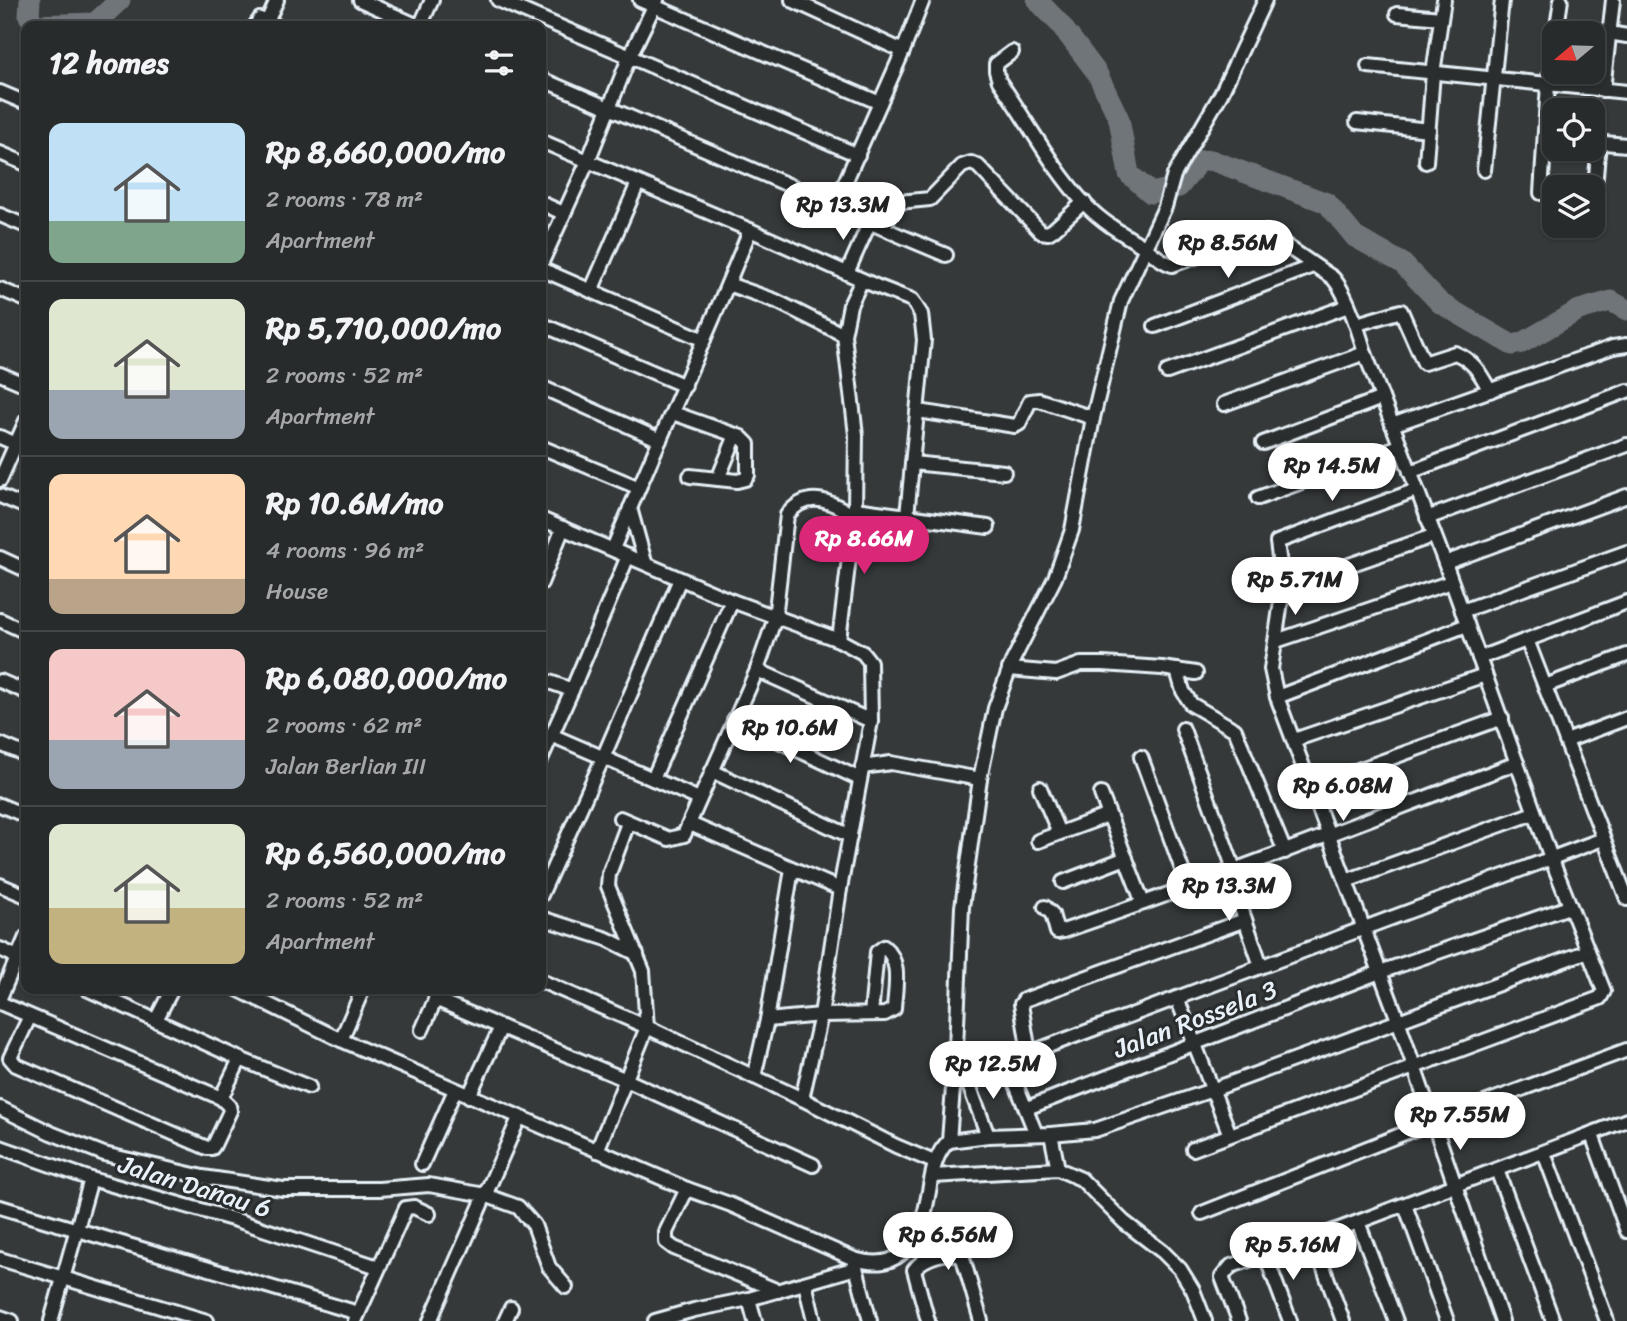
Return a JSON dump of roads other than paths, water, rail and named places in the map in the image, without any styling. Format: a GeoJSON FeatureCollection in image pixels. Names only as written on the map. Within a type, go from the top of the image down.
{"type":"FeatureCollection","features":[{"type":"Feature","properties":{"kind":"street"},"geometry":{"type":"LineString","coordinates":[[268,21],[276,0]]}},
{"type":"Feature","properties":{"kind":"street"},"geometry":{"type":"LineString","coordinates":[[360,0],[408,21]]}},
{"type":"Feature","properties":{"kind":"street"},"geometry":{"type":"LineString","coordinates":[[422,21],[432,0]]}},
{"type":"Feature","properties":{"kind":"street"},"geometry":{"type":"LineString","coordinates":[[498,0],[545,21]]}},
{"type":"Feature","properties":{"kind":"street"},"geometry":{"type":"LineString","coordinates":[[640,0],[656,3],[880,103]]}},
{"type":"Feature","properties":{"kind":"street"},"geometry":{"type":"LineString","coordinates":[[792,0],[903,51]]}},
{"type":"Feature","properties":{"kind":"street"},"geometry":{"type":"LineString","coordinates":[[835,205],[923,0]]}},
{"type":"Feature","properties":{"kind":"street"},"geometry":{"type":"LineString","coordinates":[[948,1141],[956,1048],[962,907],[980,779],[995,708],[1009,669],[1055,578],[1072,530],[1093,418],[1121,301],[1165,207],[1174,175],[1221,94],[1265,0]]}},
{"type":"Feature","properties":{"kind":"street"},"geometry":{"type":"LineString","coordinates":[[1426,162],[1433,72],[1444,0]]}},
{"type":"Feature","properties":{"kind":"street"},"geometry":{"type":"LineString","coordinates":[[1484,170],[1502,0]]}},
{"type":"Feature","properties":{"kind":"street"},"geometry":{"type":"LineString","coordinates":[[1558,21],[1561,0]]}},
{"type":"Feature","properties":{"kind":"street"},"geometry":{"type":"LineString","coordinates":[[1603,90],[1613,0]]}},
{"type":"Feature","properties":{"kind":"street"},"geometry":{"type":"LineString","coordinates":[[546,254],[588,161],[629,58],[656,3]]}},
{"type":"Feature","properties":{"kind":"street"},"geometry":{"type":"LineString","coordinates":[[1397,14],[1441,18]]}},
{"type":"Feature","properties":{"kind":"street"},"geometry":{"type":"LineString","coordinates":[[546,21],[858,155]]}},
{"type":"Feature","properties":{"kind":"street"},"geometry":{"type":"LineString","coordinates":[[1609,33],[1627,36]]}},
{"type":"Feature","properties":{"kind":"street"},"geometry":{"type":"LineString","coordinates":[[1012,52],[996,64],[999,81],[1037,140],[1084,202],[1108,224],[1172,265],[1266,232],[1336,282],[1357,324],[1365,353],[1502,718],[1534,813],[1604,991],[1600,998],[1193,1149]]}},
{"type":"Feature","properties":{"kind":"street"},"geometry":{"type":"LineString","coordinates":[[1368,66],[1542,83]]}},
{"type":"Feature","properties":{"kind":"street"},"geometry":{"type":"LineString","coordinates":[[546,81],[835,205],[869,224],[883,227],[946,255]]}},
{"type":"Feature","properties":{"kind":"street"},"geometry":{"type":"LineString","coordinates":[[1548,98],[1548,84],[1627,92]]}},
{"type":"Feature","properties":{"kind":"street"},"geometry":{"type":"LineString","coordinates":[[0,92],[21,101]]}},
{"type":"Feature","properties":{"kind":"street"},"geometry":{"type":"LineString","coordinates":[[1357,122],[1429,130]]}},
{"type":"Feature","properties":{"kind":"street"},"geometry":{"type":"LineString","coordinates":[[546,143],[912,300],[921,314],[924,340],[907,516]]}},
{"type":"Feature","properties":{"kind":"street"},"geometry":{"type":"LineString","coordinates":[[1605,144],[1627,145]]}},
{"type":"Feature","properties":{"kind":"street"},"geometry":{"type":"LineString","coordinates":[[0,153],[21,162]]}},
{"type":"Feature","properties":{"kind":"street"},"geometry":{"type":"LineString","coordinates":[[1541,193],[1546,161]]}},
{"type":"Feature","properties":{"kind":"street"},"geometry":{"type":"LineString","coordinates":[[883,227],[899,202],[930,199],[962,166],[971,163],[978,166],[1041,232],[1048,233],[1053,230],[1084,202]]}},
{"type":"Feature","properties":{"kind":"street"},"geometry":{"type":"LineString","coordinates":[[592,291],[638,183]]}},
{"type":"Feature","properties":{"kind":"street"},"geometry":{"type":"LineString","coordinates":[[546,204],[564,213]]}},
{"type":"Feature","properties":{"kind":"street"},"geometry":{"type":"LineString","coordinates":[[0,215],[21,224]]}},
{"type":"Feature","properties":{"kind":"street"},"geometry":{"type":"LineString","coordinates":[[847,273],[869,224]]}},
{"type":"Feature","properties":{"kind":"street"},"geometry":{"type":"LineString","coordinates":[[613,549],[637,487],[685,386],[750,230]]}},
{"type":"Feature","properties":{"kind":"street"},"geometry":{"type":"LineString","coordinates":[[1155,326],[1313,266]]}},
{"type":"Feature","properties":{"kind":"street"},"geometry":{"type":"LineString","coordinates":[[546,268],[704,340]]}},
{"type":"Feature","properties":{"kind":"street"},"geometry":{"type":"LineString","coordinates":[[839,640],[855,512],[856,435],[844,335],[850,305],[862,280]]}},
{"type":"Feature","properties":{"kind":"street"},"geometry":{"type":"LineString","coordinates":[[728,284],[776,301],[844,335]]}},
{"type":"Feature","properties":{"kind":"street"},"geometry":{"type":"LineString","coordinates":[[0,289],[21,298]]}},
{"type":"Feature","properties":{"kind":"street"},"geometry":{"type":"LineString","coordinates":[[1167,372],[1348,306]]}},
{"type":"Feature","properties":{"kind":"street"},"geometry":{"type":"LineString","coordinates":[[1357,324],[1402,311],[1424,363],[1455,353],[1477,367],[1490,391]]}},
{"type":"Feature","properties":{"kind":"street"},"geometry":{"type":"LineString","coordinates":[[546,326],[685,386]]}},
{"type":"Feature","properties":{"kind":"street"},"geometry":{"type":"LineString","coordinates":[[1392,425],[1613,347],[1627,345]]}},
{"type":"Feature","properties":{"kind":"street"},"geometry":{"type":"LineString","coordinates":[[1224,404],[1365,353]]}},
{"type":"Feature","properties":{"kind":"street"},"geometry":{"type":"LineString","coordinates":[[0,374],[21,383]]}},
{"type":"Feature","properties":{"kind":"street"},"geometry":{"type":"LineString","coordinates":[[546,389],[660,440]]}},
{"type":"Feature","properties":{"kind":"street"},"geometry":{"type":"LineString","coordinates":[[1410,472],[1627,391]]}},
{"type":"Feature","properties":{"kind":"street"},"geometry":{"type":"LineString","coordinates":[[1263,443],[1382,398]]}},
{"type":"Feature","properties":{"kind":"street"},"geometry":{"type":"LineString","coordinates":[[918,411],[1015,426],[1019,424],[1030,401],[1039,400],[1093,418]]}},
{"type":"Feature","properties":{"kind":"street"},"geometry":{"type":"LineString","coordinates":[[673,413],[736,435],[748,444],[747,477],[737,481],[690,476]]}},
{"type":"Feature","properties":{"kind":"street"},"geometry":{"type":"LineString","coordinates":[[718,479],[736,435]]}},
{"type":"Feature","properties":{"kind":"street"},"geometry":{"type":"LineString","coordinates":[[0,437],[21,446],[0,480]]}},
{"type":"Feature","properties":{"kind":"street"},"geometry":{"type":"LineString","coordinates":[[1427,518],[1627,445]]}},
{"type":"Feature","properties":{"kind":"street"},"geometry":{"type":"LineString","coordinates":[[1258,498],[1400,446]]}},
{"type":"Feature","properties":{"kind":"street"},"geometry":{"type":"LineString","coordinates":[[546,449],[637,487]]}},
{"type":"Feature","properties":{"kind":"street"},"geometry":{"type":"LineString","coordinates":[[912,463],[1004,472]]}},
{"type":"Feature","properties":{"kind":"street"},"geometry":{"type":"LineString","coordinates":[[1416,490],[1277,542],[1283,588],[1271,669],[1276,696],[1398,1020],[1502,1321]]}},
{"type":"Feature","properties":{"kind":"street"},"geometry":{"type":"LineString","coordinates":[[0,496],[21,506]]}},
{"type":"Feature","properties":{"kind":"street"},"geometry":{"type":"LineString","coordinates":[[1445,563],[1627,496]]}},
{"type":"Feature","properties":{"kind":"street"},"geometry":{"type":"LineString","coordinates":[[597,1151],[647,1027],[643,971],[608,886],[624,820],[669,839],[684,835],[690,824],[757,670],[775,618],[787,515],[795,505],[806,500],[835,504],[855,512],[988,527]]}},
{"type":"Feature","properties":{"kind":"street"},"geometry":{"type":"LineString","coordinates":[[630,508],[645,562]]}},
{"type":"Feature","properties":{"kind":"street"},"geometry":{"type":"LineString","coordinates":[[546,521],[732,601],[839,640],[863,653],[870,662],[871,721],[840,889],[821,1015],[802,1099]]}},
{"type":"Feature","properties":{"kind":"street"},"geometry":{"type":"LineString","coordinates":[[546,570],[563,528]]}},
{"type":"Feature","properties":{"kind":"street"},"geometry":{"type":"LineString","coordinates":[[1283,588],[1433,536]]}},
{"type":"Feature","properties":{"kind":"street"},"geometry":{"type":"LineString","coordinates":[[1462,611],[1627,552]]}},
{"type":"Feature","properties":{"kind":"street"},"geometry":{"type":"LineString","coordinates":[[546,747],[628,556]]}},
{"type":"Feature","properties":{"kind":"street"},"geometry":{"type":"LineString","coordinates":[[0,558],[21,568]]}},
{"type":"Feature","properties":{"kind":"street"},"geometry":{"type":"LineString","coordinates":[[546,884],[680,579]]}},
{"type":"Feature","properties":{"kind":"street"},"geometry":{"type":"LineString","coordinates":[[1276,641],[1451,582]]}},
{"type":"Feature","properties":{"kind":"street"},"geometry":{"type":"LineString","coordinates":[[653,779],[732,601]]}},
{"type":"Feature","properties":{"kind":"street"},"geometry":{"type":"LineString","coordinates":[[1479,658],[1627,602]]}},
{"type":"Feature","properties":{"kind":"street"},"geometry":{"type":"LineString","coordinates":[[0,620],[21,630]]}},
{"type":"Feature","properties":{"kind":"street"},"geometry":{"type":"LineString","coordinates":[[1276,696],[1467,625]]}},
{"type":"Feature","properties":{"kind":"street"},"geometry":{"type":"LineString","coordinates":[[1527,640],[1627,899]]}},
{"type":"Feature","properties":{"kind":"street"},"geometry":{"type":"LineString","coordinates":[[1545,686],[1627,654]]}},
{"type":"Feature","properties":{"kind":"street"},"geometry":{"type":"LineString","coordinates":[[1009,669],[1056,673],[1082,664],[1102,664],[1195,673]]}},
{"type":"Feature","properties":{"kind":"street"},"geometry":{"type":"LineString","coordinates":[[757,670],[871,721]]}},
{"type":"Feature","properties":{"kind":"street"},"geometry":{"type":"LineString","coordinates":[[1177,670],[1183,691],[1191,704],[1236,730],[1285,852]]}},
{"type":"Feature","properties":{"kind":"street"},"geometry":{"type":"LineString","coordinates":[[1294,740],[1485,675]]}},
{"type":"Feature","properties":{"kind":"street"},"geometry":{"type":"LineString","coordinates":[[0,681],[21,690]]}},
{"type":"Feature","properties":{"kind":"street"},"geometry":{"type":"LineString","coordinates":[[546,681],[572,690]]}},
{"type":"Feature","properties":{"kind":"street"},"geometry":{"type":"LineString","coordinates":[[1311,787],[1502,718]]}},
{"type":"Feature","properties":{"kind":"street"},"geometry":{"type":"LineString","coordinates":[[1566,741],[1627,718]]}},
{"type":"Feature","properties":{"kind":"street"},"geometry":{"type":"LineString","coordinates":[[734,720],[861,773],[891,763],[980,779]]}},
{"type":"Feature","properties":{"kind":"street"},"geometry":{"type":"LineString","coordinates":[[1184,729],[1261,966]]}},
{"type":"Feature","properties":{"kind":"street"},"geometry":{"type":"LineString","coordinates":[[551,735],[699,799]]}},
{"type":"Feature","properties":{"kind":"street"},"geometry":{"type":"LineString","coordinates":[[0,744],[21,753]]}},
{"type":"Feature","properties":{"kind":"street"},"geometry":{"type":"LineString","coordinates":[[1141,757],[1188,886]]}},
{"type":"Feature","properties":{"kind":"street"},"geometry":{"type":"LineString","coordinates":[[1045,907],[1052,914],[1058,932],[1285,852],[1517,763]]}},
{"type":"Feature","properties":{"kind":"street"},"geometry":{"type":"LineString","coordinates":[[712,771],[850,836]]}},
{"type":"Feature","properties":{"kind":"street"},"geometry":{"type":"LineString","coordinates":[[1040,788],[1059,833]]}},
{"type":"Feature","properties":{"kind":"street"},"geometry":{"type":"LineString","coordinates":[[1101,793],[1143,903]]}},
{"type":"Feature","properties":{"kind":"street"},"geometry":{"type":"LineString","coordinates":[[0,805],[21,814]]}},
{"type":"Feature","properties":{"kind":"street"},"geometry":{"type":"LineString","coordinates":[[1346,881],[1534,813]]}},
{"type":"Feature","properties":{"kind":"street"},"geometry":{"type":"LineString","coordinates":[[1038,841],[1109,815]]}},
{"type":"Feature","properties":{"kind":"street"},"geometry":{"type":"LineString","coordinates":[[690,824],[840,889]]}},
{"type":"Feature","properties":{"kind":"street"},"geometry":{"type":"LineString","coordinates":[[1036,1134],[1011,1072],[1016,1058],[1603,838]]}},
{"type":"Feature","properties":{"kind":"street"},"geometry":{"type":"LineString","coordinates":[[1063,882],[1126,858]]}},
{"type":"Feature","properties":{"kind":"street"},"geometry":{"type":"LineString","coordinates":[[754,1077],[767,1020],[792,869]]}},
{"type":"Feature","properties":{"kind":"street"},"geometry":{"type":"LineString","coordinates":[[0,885],[21,894]]}},
{"type":"Feature","properties":{"kind":"street","name":"Jalan Rossela 3"},"geometry":{"type":"LineString","coordinates":[[1027,1108],[1380,972],[1569,907]]}},
{"type":"Feature","properties":{"kind":"street"},"geometry":{"type":"LineString","coordinates":[[546,920],[607,939],[637,954]]}},
{"type":"Feature","properties":{"kind":"street"},"geometry":{"type":"LineString","coordinates":[[1029,1053],[1021,1004],[1024,1000],[1245,920]]}},
{"type":"Feature","properties":{"kind":"street"},"geometry":{"type":"LineString","coordinates":[[767,1020],[821,1015],[885,1014],[894,1009],[895,961],[884,947],[877,952],[871,1014]]}},
{"type":"Feature","properties":{"kind":"street"},"geometry":{"type":"LineString","coordinates":[[0,949],[21,959]]}},
{"type":"Feature","properties":{"kind":"street"},"geometry":{"type":"LineString","coordinates":[[655,1321],[695,1315],[805,1283],[855,1264],[885,1263],[896,1259],[917,1237],[922,1226],[934,1162],[948,1141],[1095,1130],[1212,1090],[1588,951]]}},
{"type":"Feature","properties":{"kind":"street"},"geometry":{"type":"LineString","coordinates":[[21,961],[0,1000],[30,1016],[221,1098],[230,1111],[212,1148],[16,1065],[10,1058],[30,1016]]}},
{"type":"Feature","properties":{"kind":"street"},"geometry":{"type":"LineString","coordinates":[[546,983],[647,1027],[934,1162]]}},
{"type":"Feature","properties":{"kind":"street"},"geometry":{"type":"LineString","coordinates":[[98,994],[240,1059],[309,1087]]}},
{"type":"Feature","properties":{"kind":"street"},"geometry":{"type":"LineString","coordinates":[[156,1020],[169,994]]}},
{"type":"Feature","properties":{"kind":"street"},"geometry":{"type":"LineString","coordinates":[[247,994],[341,1040],[597,1151],[729,1204],[855,1264],[870,1321]]}},
{"type":"Feature","properties":{"kind":"street"},"geometry":{"type":"LineString","coordinates":[[341,1040],[361,994]]}},
{"type":"Feature","properties":{"kind":"street"},"geometry":{"type":"LineString","coordinates":[[422,1030],[438,994],[501,1027],[813,1164]]}},
{"type":"Feature","properties":{"kind":"street"},"geometry":{"type":"LineString","coordinates":[[1177,998],[1230,1135]]}},
{"type":"Feature","properties":{"kind":"street"},"geometry":{"type":"LineString","coordinates":[[469,1096],[501,1027]]}},
{"type":"Feature","properties":{"kind":"street"},"geometry":{"type":"LineString","coordinates":[[1202,1213],[1433,1122],[1627,1050]]}},
{"type":"Feature","properties":{"kind":"street"},"geometry":{"type":"LineString","coordinates":[[221,1098],[240,1059]]}},
{"type":"Feature","properties":{"kind":"street"},"geometry":{"type":"LineString","coordinates":[[966,1077],[988,1136]]}},
{"type":"Feature","properties":{"kind":"street"},"geometry":{"type":"LineString","coordinates":[[422,1164],[455,1090]]}},
{"type":"Feature","properties":{"kind":"street"},"geometry":{"type":"LineString","coordinates":[[0,1108],[51,1133],[104,1154],[203,1177],[283,1189],[379,1189],[429,1185],[485,1195],[518,1207],[534,1225],[549,1267],[566,1287]]}},
{"type":"Feature","properties":{"kind":"street"},"geometry":{"type":"LineString","coordinates":[[430,1321],[519,1118]]}},
{"type":"Feature","properties":{"kind":"street"},"geometry":{"type":"LineString","coordinates":[[1239,1321],[1222,1277],[1231,1266],[1313,1239],[1627,1120]]}},
{"type":"Feature","properties":{"kind":"street"},"geometry":{"type":"LineString","coordinates":[[1051,1134],[1058,1169]]}},
{"type":"Feature","properties":{"kind":"street"},"geometry":{"type":"LineString","coordinates":[[1592,1135],[1627,1231]]}},
{"type":"Feature","properties":{"kind":"street","name":"Jalan Danau 6"},"geometry":{"type":"LineString","coordinates":[[0,1147],[92,1178],[236,1220],[378,1268]]}},
{"type":"Feature","properties":{"kind":"street"},"geometry":{"type":"LineString","coordinates":[[1545,1153],[1607,1321]]}},
{"type":"Feature","properties":{"kind":"street"},"geometry":{"type":"LineString","coordinates":[[933,1177],[1058,1169],[1082,1179],[1124,1222],[1171,1261],[1189,1282],[1205,1321]]}},
{"type":"Feature","properties":{"kind":"street"},"geometry":{"type":"LineString","coordinates":[[1497,1170],[1553,1321]]}},
{"type":"Feature","properties":{"kind":"street"},"geometry":{"type":"LineString","coordinates":[[51,1321],[92,1178]]}},
{"type":"Feature","properties":{"kind":"street"},"geometry":{"type":"LineString","coordinates":[[687,1189],[666,1232],[666,1242],[674,1248],[778,1291]]}},
{"type":"Feature","properties":{"kind":"street"},"geometry":{"type":"LineString","coordinates":[[1405,1205],[1447,1321]]}},
{"type":"Feature","properties":{"kind":"street"},"geometry":{"type":"LineString","coordinates":[[0,1207],[356,1317],[406,1208],[414,1207],[429,1214]]}},
{"type":"Feature","properties":{"kind":"street"},"geometry":{"type":"LineString","coordinates":[[1359,1222],[1396,1321]]}},
{"type":"Feature","properties":{"kind":"street"},"geometry":{"type":"LineString","coordinates":[[1313,1239],[1343,1321]]}},
{"type":"Feature","properties":{"kind":"street"},"geometry":{"type":"LineString","coordinates":[[928,1321],[914,1270],[926,1259],[953,1254],[964,1258],[981,1321]]}},
{"type":"Feature","properties":{"kind":"street"},"geometry":{"type":"LineString","coordinates":[[1265,1254],[1290,1321]]}},
{"type":"Feature","properties":{"kind":"street"},"geometry":{"type":"LineString","coordinates":[[0,1259],[207,1321]]}},
{"type":"Feature","properties":{"kind":"street"},"geometry":{"type":"LineString","coordinates":[[805,1283],[814,1321]]}},
{"type":"Feature","properties":{"kind":"street"},"geometry":{"type":"LineString","coordinates":[[749,1299],[755,1321]]}},
{"type":"Feature","properties":{"kind":"street"},"geometry":{"type":"LineString","coordinates":[[505,1321],[511,1308]]}},
{"type":"Feature","properties":{"kind":"street"},"geometry":{"type":"LineString","coordinates":[[0,1317],[12,1321]]}},
{"type":"Feature","properties":{"kind":"waterway"},"geometry":{"type":"LineString","coordinates":[[30,0],[29,16],[32,21]]}},
{"type":"Feature","properties":{"kind":"waterway"},"geometry":{"type":"LineString","coordinates":[[97,21],[120,0]]}},
{"type":"Feature","properties":{"kind":"waterway"},"geometry":{"type":"LineString","coordinates":[[1037,0],[1060,24],[1097,73],[1119,119],[1129,174],[1151,193],[1179,187],[1200,161],[1211,160],[1327,203],[1355,237],[1402,263],[1440,303],[1512,345],[1522,343],[1579,310],[1611,301],[1627,310]]}}]}
